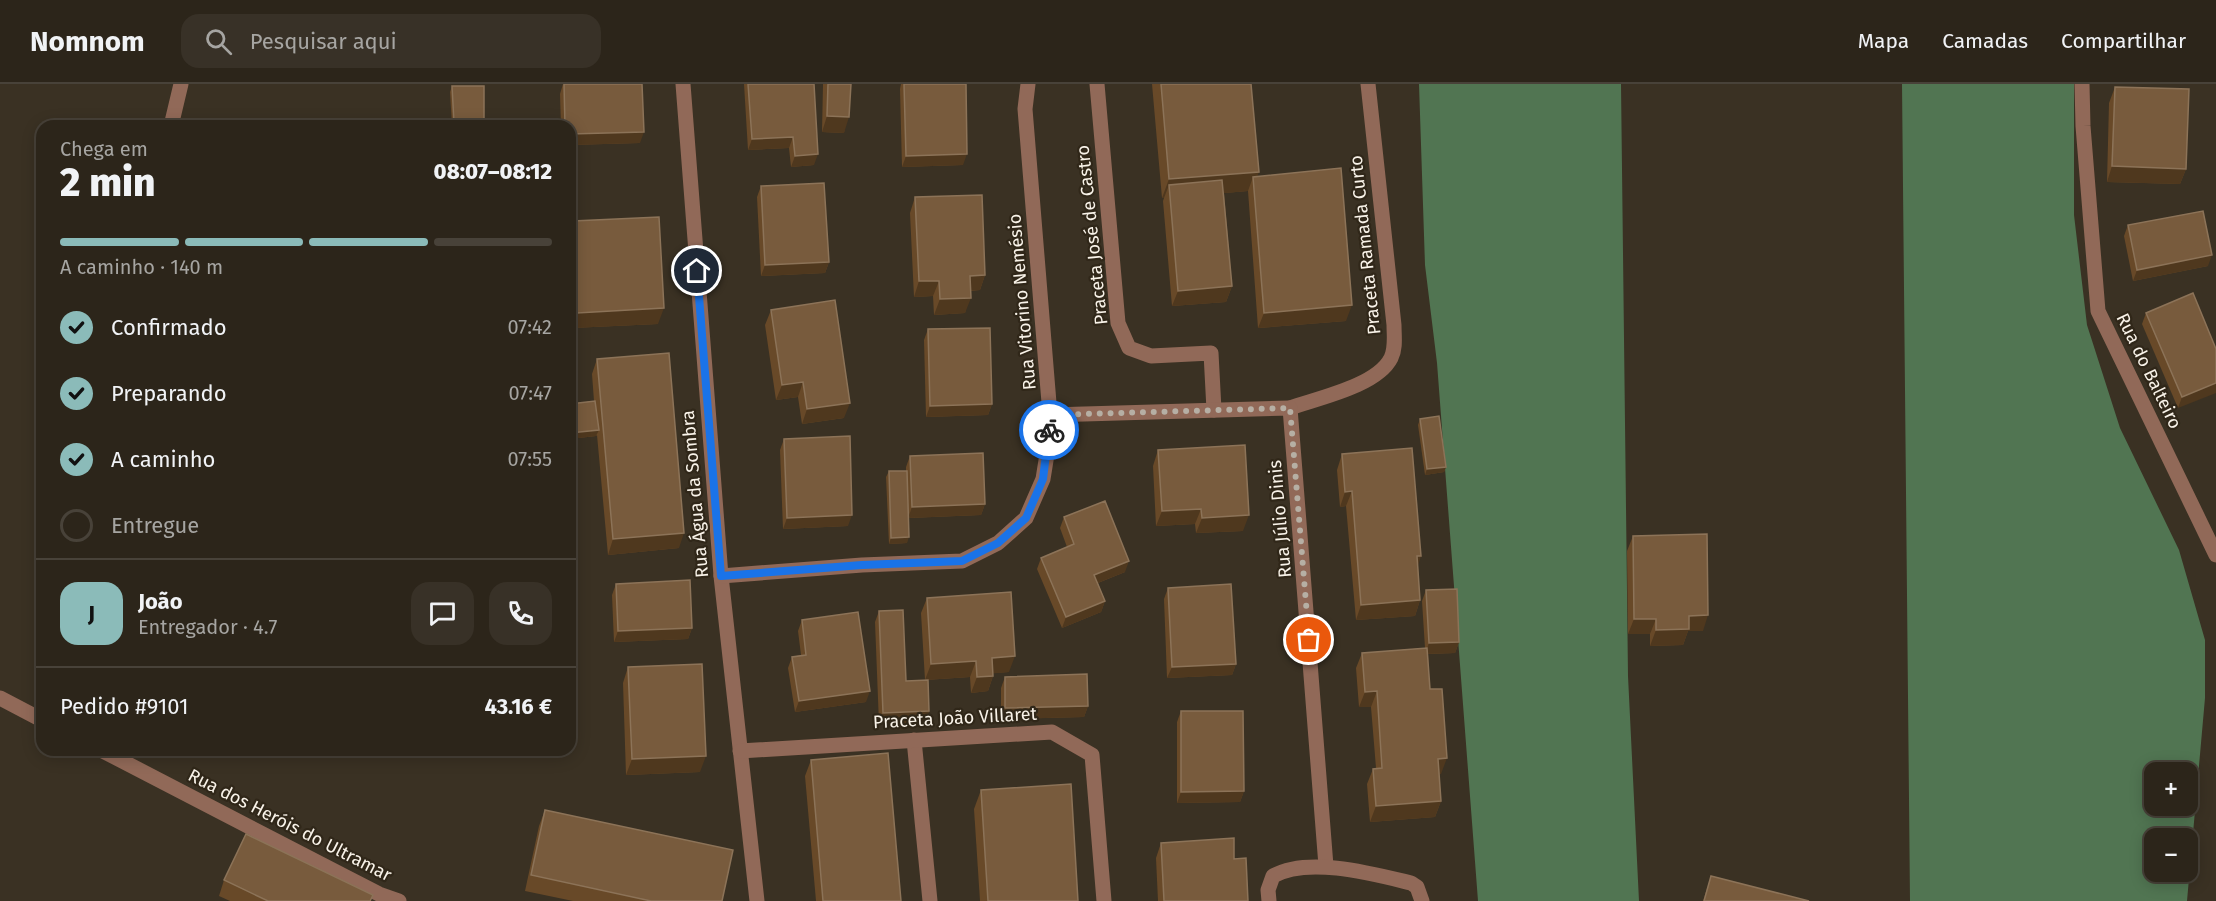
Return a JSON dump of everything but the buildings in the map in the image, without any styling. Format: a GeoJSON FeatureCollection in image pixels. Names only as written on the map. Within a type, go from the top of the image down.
{"type":"FeatureCollection","features":[{"type":"Feature","properties":{"kind":"street"},"geometry":{"type":"LineString","coordinates":[[173,120],[182,84]]}},
{"type":"Feature","properties":{"kind":"street","name":"Rua Água da Sombra"},"geometry":{"type":"LineString","coordinates":[[683,84],[721,576],[757,901]]}},
{"type":"Feature","properties":{"kind":"street","name":"Rua Vitorino Nemésio"},"geometry":{"type":"LineString","coordinates":[[721,576],[862,565],[962,561],[998,543],[1026,518],[1043,479],[1050,415],[1025,109],[1028,84]]}},
{"type":"Feature","properties":{"kind":"street","name":"Praceta José de Castro"},"geometry":{"type":"LineString","coordinates":[[1097,84],[1118,323],[1129,348],[1151,356],[1211,353],[1214,410]]}},
{"type":"Feature","properties":{"kind":"street","name":"Praceta Ramada Curto"},"geometry":{"type":"LineString","coordinates":[[1290,408],[1366,381],[1381,371],[1391,357],[1394,325],[1368,84]]}},
{"type":"Feature","properties":{"kind":"street","name":"Rua do Balteiro"},"geometry":{"type":"LineString","coordinates":[[2082,84],[2083,126],[2098,311],[2216,555]]}},
{"type":"Feature","properties":{"kind":"street"},"geometry":{"type":"LineString","coordinates":[[1050,415],[1290,408]]}},
{"type":"Feature","properties":{"kind":"street","name":"Rua Júlio Dinis"},"geometry":{"type":"LineString","coordinates":[[1290,408],[1326,866]]}},
{"type":"Feature","properties":{"kind":"street"},"geometry":{"type":"LineString","coordinates":[[0,698],[36,717]]}},
{"type":"Feature","properties":{"kind":"street","name":"Praceta João Villaret"},"geometry":{"type":"LineString","coordinates":[[740,751],[1053,732],[1092,755],[1104,901]]}},
{"type":"Feature","properties":{"kind":"street"},"geometry":{"type":"LineString","coordinates":[[914,740],[930,901]]}},
{"type":"Feature","properties":{"kind":"street","name":"Rua dos Heróis do Ultramar"},"geometry":{"type":"LineString","coordinates":[[113,756],[379,894],[399,901]]}},
{"type":"Feature","properties":{"kind":"street"},"geometry":{"type":"LineString","coordinates":[[1269,901],[1268,890],[1273,876],[1287,870],[1326,866],[1411,883],[1418,887],[1422,901]]}},
{"type":"Feature","properties":{"kind":"green space"},"geometry":{"type":"Polygon","coordinates":[[[1419,84],[1621,84],[1628,676],[1639,901],[1478,901],[1437,363],[1425,265],[1419,84]]]}},
{"type":"Feature","properties":{"kind":"green space"},"geometry":{"type":"Polygon","coordinates":[[[1902,84],[2074,84],[2074,215],[2087,325],[2120,428],[2179,550],[2205,640],[2205,698],[2198,777],[2198,762],[2144,762],[2144,816],[2195,816],[2193,828],[2144,828],[2144,882],[2189,882],[2187,901],[1910,901],[1902,84]]]}},
{"type":"Feature","properties":{"kind":"way so far"},"geometry":{"type":"LineString","coordinates":[[1049,430],[1050,415],[1290,408],[1309,640]]}},
{"type":"Feature","properties":{"kind":"route"},"geometry":{"type":"LineString","coordinates":[[697,271],[721,576],[862,565],[962,561],[998,543],[1026,518],[1043,479],[1049,430]]}}]}
